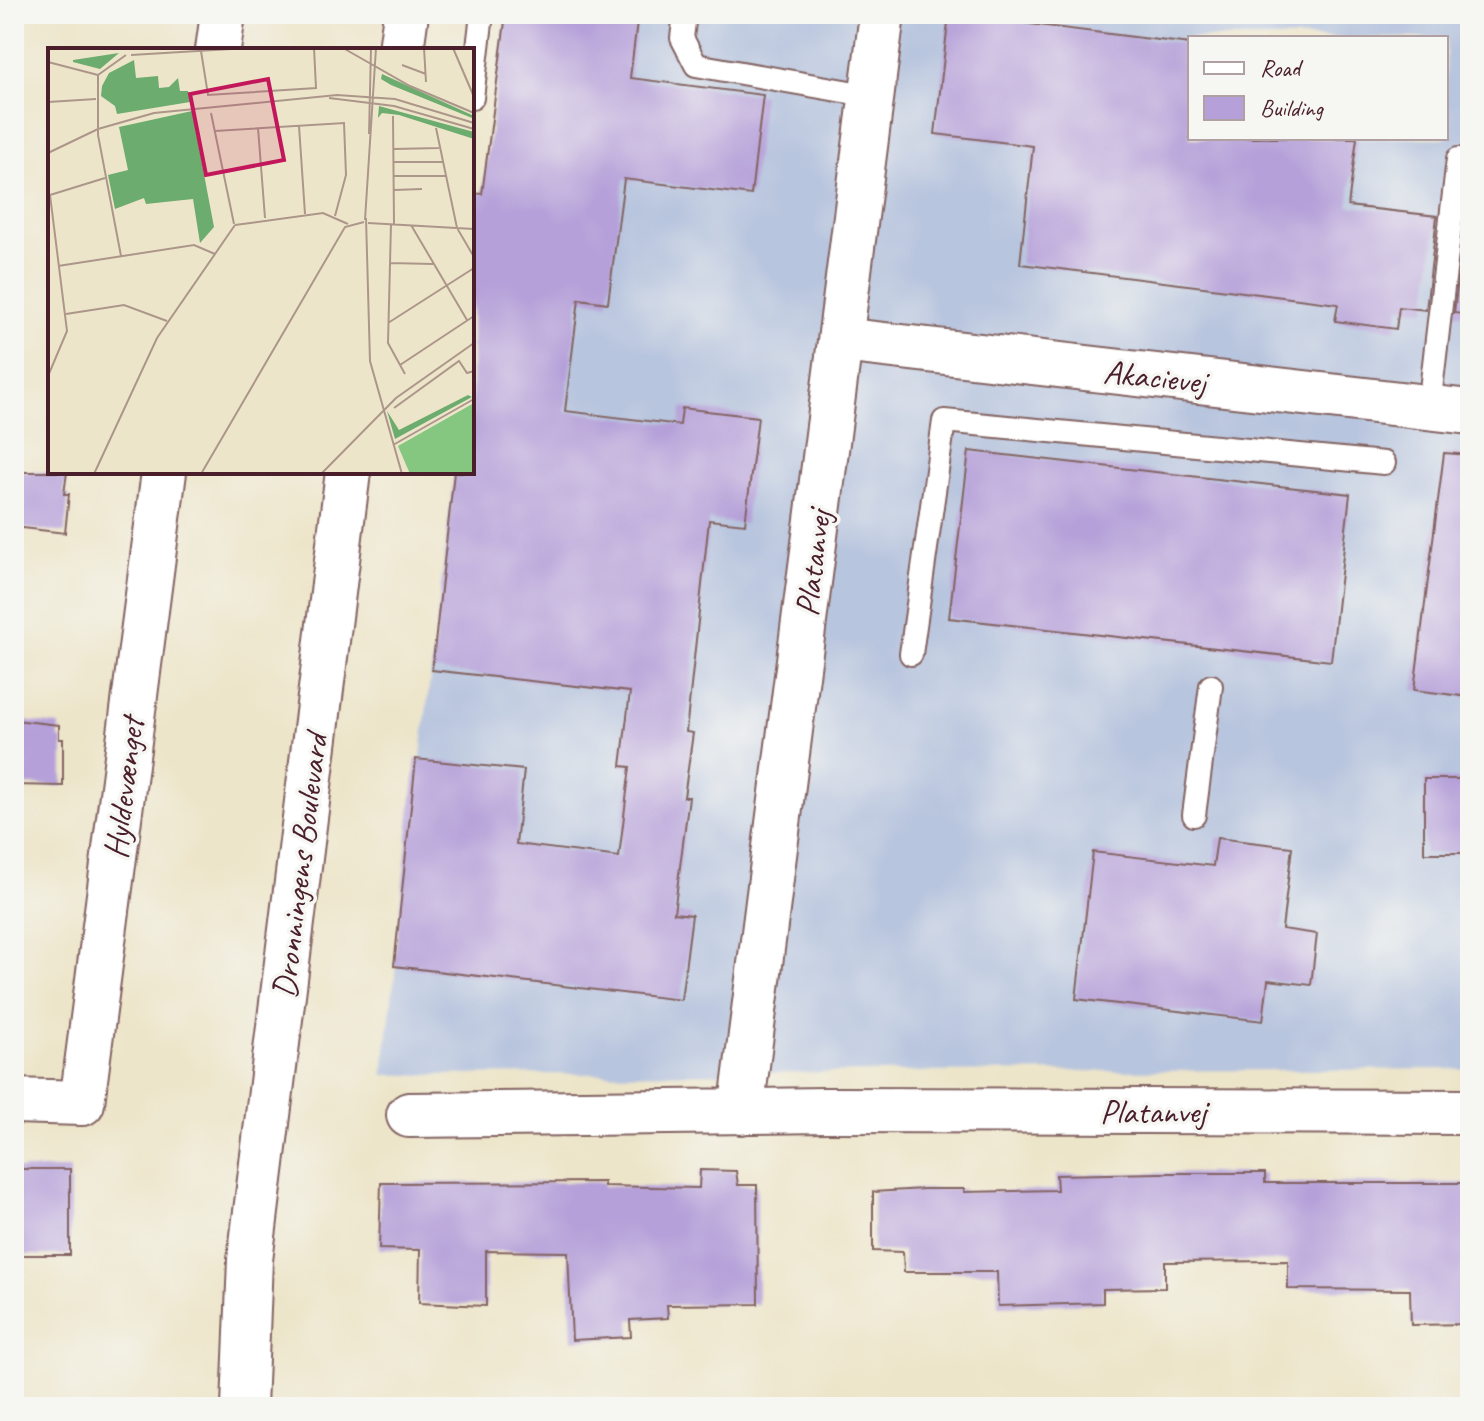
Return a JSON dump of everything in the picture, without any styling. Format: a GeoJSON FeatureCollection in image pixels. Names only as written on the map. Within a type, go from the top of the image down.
{"type":"FeatureCollection","features":[{"type":"Feature","properties":{"kind":"street"},"geometry":{"type":"LineString","coordinates":[[218,48],[223,14]]}},
{"type":"Feature","properties":{"kind":"street"},"geometry":{"type":"LineString","coordinates":[[401,48],[406,14]]}},
{"type":"Feature","properties":{"kind":"street","name":"Platanvej"},"geometry":{"type":"LineString","coordinates":[[741,1112],[882,14]]}},
{"type":"Feature","properties":{"kind":"street","name":"Akacievej"},"geometry":{"type":"LineString","coordinates":[[841,340],[1450,410]]}},
{"type":"Feature","properties":{"kind":"street","name":"Hyldevænget"},"geometry":{"type":"LineString","coordinates":[[14,1101],[82,1103],[164,474]]}},
{"type":"Feature","properties":{"kind":"street","name":"Dronningens Boulevard"},"geometry":{"type":"LineString","coordinates":[[244,1407],[250,1260],[348,474]]}},
{"type":"Feature","properties":{"kind":"street","name":"Platanvej"},"geometry":{"type":"LineString","coordinates":[[409,1115],[1470,1112]]}},
{"type":"Feature","properties":{"kind":"street","name":"Dronningens Boulevard"},"geometry":{"type":"LineString","coordinates":[[216,1407],[250,1260]]}},
{"type":"Feature","properties":{"kind":"lane"},"geometry":{"type":"LineString","coordinates":[[474,81],[482,14]]}},
{"type":"Feature","properties":{"kind":"lane"},"geometry":{"type":"LineString","coordinates":[[685,14],[682,38],[696,65],[872,96]]}},
{"type":"Feature","properties":{"kind":"lane"},"geometry":{"type":"LineString","coordinates":[[1450,410],[1458,159],[1470,160]]}},
{"type":"Feature","properties":{"kind":"lane"},"geometry":{"type":"LineString","coordinates":[[911,654],[944,421],[1384,463]]}},
{"type":"Feature","properties":{"kind":"lane"},"geometry":{"type":"LineString","coordinates":[[1194,815],[1211,686]]}},
{"type":"Feature","properties":{"kind":"shaded area"},"geometry":{"type":"Polygon","coordinates":[[[507,14],[1470,14],[1470,1069],[383,1075],[450,511],[471,474],[474,474],[507,14]]]}},
{"type":"Feature","properties":{"kind":"building"},"geometry":{"type":"Polygon","coordinates":[[[506,14],[638,14],[630,78],[763,95],[751,195],[624,179],[608,303],[579,299],[565,411],[680,425],[682,408],[758,417],[745,524],[709,520],[686,732],[693,733],[684,797],[689,797],[674,913],[692,915],[681,1000],[394,966],[416,759],[524,770],[516,844],[619,857],[630,767],[621,766],[630,692],[432,670],[454,474],[474,474],[474,193],[482,194],[506,14]]]}},
{"type":"Feature","properties":{"kind":"building"},"geometry":{"type":"Polygon","coordinates":[[[949,14],[1022,14],[1021,23],[1188,44],[1188,140],[1357,140],[1348,206],[1437,216],[1426,310],[1399,307],[1396,329],[1335,321],[1338,304],[1020,264],[1033,146],[935,134],[949,14]]]}},
{"type":"Feature","properties":{"kind":"building"},"geometry":{"type":"Polygon","coordinates":[[[1465,220],[1470,220],[1470,315],[1454,313],[1465,220]]]}},
{"type":"Feature","properties":{"kind":"building"},"geometry":{"type":"Polygon","coordinates":[[[969,451],[1350,494],[1331,661],[949,618],[969,451]]]}},
{"type":"Feature","properties":{"kind":"building"},"geometry":{"type":"Polygon","coordinates":[[[1444,453],[1470,455],[1470,697],[1414,690],[1444,453]]]}},
{"type":"Feature","properties":{"kind":"building"},"geometry":{"type":"Polygon","coordinates":[[[14,472],[67,474],[64,494],[69,494],[65,533],[14,527],[14,472]]]}},
{"type":"Feature","properties":{"kind":"building"},"geometry":{"type":"Polygon","coordinates":[[[14,720],[59,725],[59,739],[63,739],[63,786],[14,785],[14,720]]]}},
{"type":"Feature","properties":{"kind":"building"},"geometry":{"type":"Polygon","coordinates":[[[1424,779],[1470,779],[1470,853],[1424,853],[1424,779]]]}},
{"type":"Feature","properties":{"kind":"building"},"geometry":{"type":"Polygon","coordinates":[[[1217,838],[1292,847],[1282,929],[1317,934],[1311,985],[1268,980],[1263,1021],[1076,999],[1093,852],[1213,866],[1217,838]]]}},
{"type":"Feature","properties":{"kind":"building"},"geometry":{"type":"Polygon","coordinates":[[[14,1169],[70,1169],[70,1255],[14,1255],[14,1169]]]}},
{"type":"Feature","properties":{"kind":"building"},"geometry":{"type":"Polygon","coordinates":[[[700,1170],[736,1171],[738,1185],[757,1185],[758,1304],[667,1305],[668,1318],[630,1320],[631,1337],[572,1340],[568,1252],[486,1251],[486,1306],[419,1303],[420,1250],[379,1249],[381,1183],[604,1182],[604,1186],[699,1188],[700,1170]]]}},
{"type":"Feature","properties":{"kind":"building"},"geometry":{"type":"Polygon","coordinates":[[[1265,1173],[1265,1183],[1470,1183],[1470,1324],[1411,1325],[1410,1290],[1288,1289],[1288,1261],[1165,1262],[1165,1288],[1103,1289],[1103,1303],[998,1306],[997,1272],[904,1272],[903,1252],[873,1251],[873,1192],[924,1189],[964,1189],[964,1192],[1057,1190],[1056,1175],[1265,1173]]]}}]}
